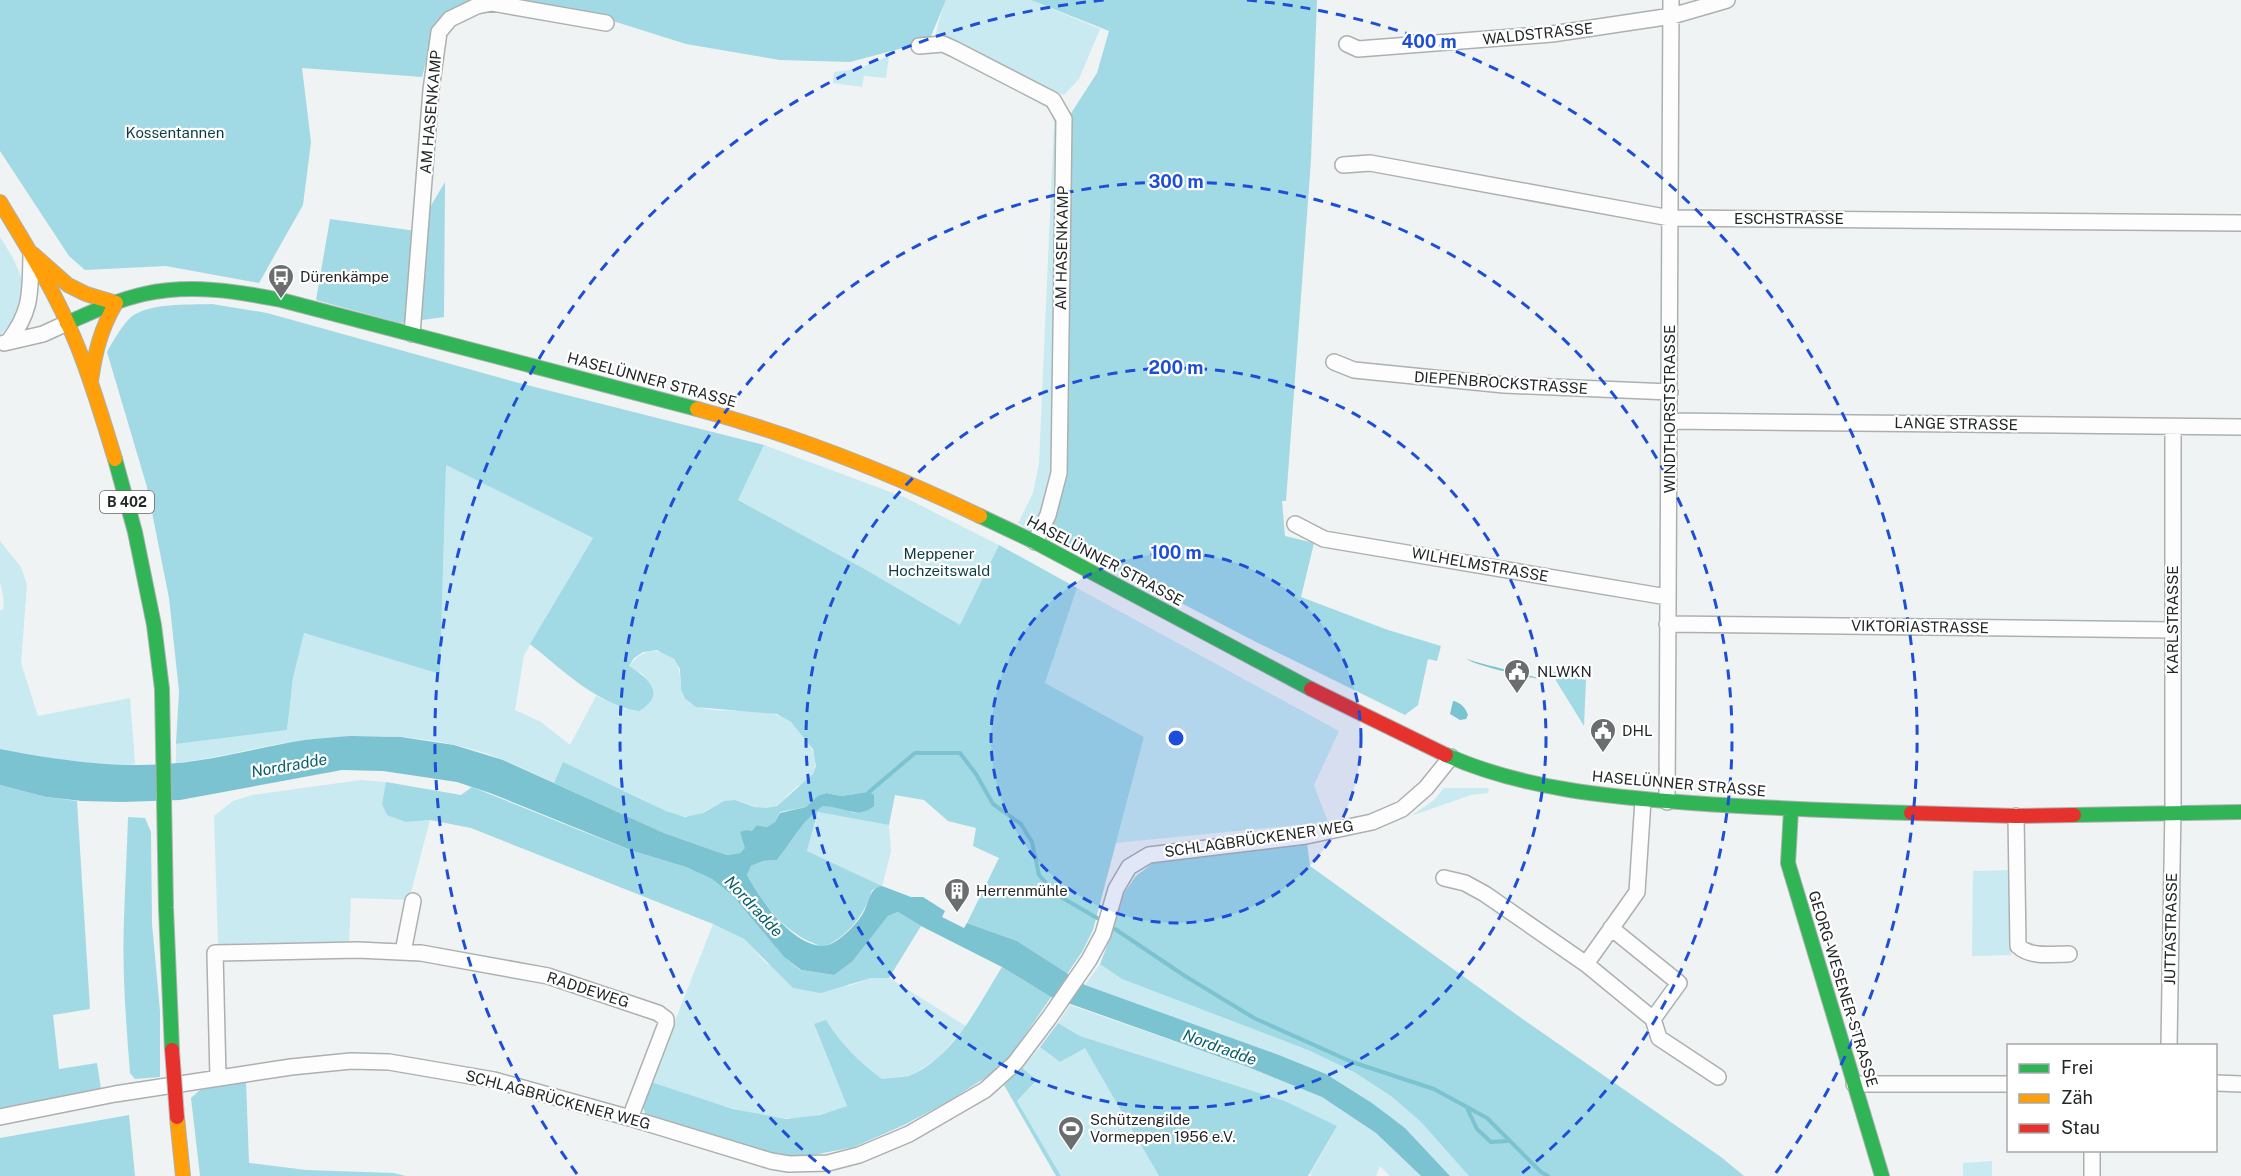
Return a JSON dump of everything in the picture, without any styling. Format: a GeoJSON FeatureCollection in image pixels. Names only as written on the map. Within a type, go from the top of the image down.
{"type":"FeatureCollection","features":[{"type":"Feature","properties":{"kind":"street","name":"WALDSTRASSE"},"geometry":{"type":"LineString","coordinates":[[1347,44],[1358,49],[1552,34],[1671,8],[1727,0]]}},
{"type":"Feature","properties":{"kind":"street","name":"AM HASENKAMP"},"geometry":{"type":"LineString","coordinates":[[412,334],[430,90],[439,32],[450,19],[477,6],[492,3],[606,23]]}},
{"type":"Feature","properties":{"kind":"street","name":"WINDTHORSTSTRASSE"},"geometry":{"type":"LineString","coordinates":[[1667,802],[1671,8]]}},
{"type":"Feature","properties":{"kind":"street","name":"AM HASENKAMP"},"geometry":{"type":"LineString","coordinates":[[919,46],[943,44],[954,49],[1053,100],[1064,119],[1059,473],[1048,514],[1035,542]]}},
{"type":"Feature","properties":{"kind":"street","name":"ESCHSTRASSE"},"geometry":{"type":"LineString","coordinates":[[1343,165],[1370,164],[1671,219],[2241,223]]}},
{"type":"Feature","properties":{"kind":"street","name":"B 402"},"geometry":{"type":"LineString","coordinates":[[0,202],[30,252],[67,323],[91,381],[123,486],[154,625],[162,689],[166,908],[172,1050],[183,1176]]}},
{"type":"Feature","properties":{"kind":"street"},"geometry":{"type":"LineString","coordinates":[[30,252],[68,285],[86,294],[116,303],[101,330],[96,345],[91,381]]}},
{"type":"Feature","properties":{"kind":"street"},"geometry":{"type":"LineString","coordinates":[[4,343],[19,327],[29,302],[30,252]]}},
{"type":"Feature","properties":{"kind":"street","name":"HASELÜNNER STRASSE"},"geometry":{"type":"LineString","coordinates":[[67,323],[144,294],[183,289],[232,290],[281,300],[757,425],[913,484],[1035,542],[1263,664],[1404,736],[1451,757],[1506,775],[1580,792],[1643,800],[1791,810],[2016,816],[2241,812]]}},
{"type":"Feature","properties":{"kind":"street"},"geometry":{"type":"LineString","coordinates":[[4,343],[43,334],[67,323]]}},
{"type":"Feature","properties":{"kind":"street","name":"DIEPENBROCKSTRASSE"},"geometry":{"type":"LineString","coordinates":[[1334,362],[1354,370],[1492,384],[1670,392]]}},
{"type":"Feature","properties":{"kind":"street","name":"LANGE STRASSE"},"geometry":{"type":"LineString","coordinates":[[1670,421],[2241,427]]}},
{"type":"Feature","properties":{"kind":"street","name":"KARLSTRASSE"},"geometry":{"type":"LineString","coordinates":[[2173,427],[2173,813]]}},
{"type":"Feature","properties":{"kind":"street","name":"WILHELMSTRASSE"},"geometry":{"type":"LineString","coordinates":[[1295,524],[1324,538],[1667,597]]}},
{"type":"Feature","properties":{"kind":"street","name":"VIKTORIASTRASSE"},"geometry":{"type":"LineString","coordinates":[[1667,624],[2173,630]]}},
{"type":"Feature","properties":{"kind":"street","name":"SCHLAGBRÜCKENER WEG"},"geometry":{"type":"LineString","coordinates":[[0,1117],[115,1094],[321,1063],[388,1062],[494,1080],[771,1161],[830,1169],[909,1134],[985,1090],[1015,1063],[1089,960],[1102,934],[1116,889],[1129,867],[1149,855],[1306,836],[1372,822],[1402,809],[1426,788],[1451,757]]}},
{"type":"Feature","properties":{"kind":"street"},"geometry":{"type":"LineString","coordinates":[[1586,964],[1637,892],[1643,800]]}},
{"type":"Feature","properties":{"kind":"street","name":"GEORG-WESENER-STRASSE"},"geometry":{"type":"LineString","coordinates":[[1791,810],[1788,863],[1881,1176]]}},
{"type":"Feature","properties":{"kind":"street","name":"JUTTASTRASSE"},"geometry":{"type":"LineString","coordinates":[[2169,1044],[2173,813]]}},
{"type":"Feature","properties":{"kind":"street"},"geometry":{"type":"LineString","coordinates":[[2016,816],[2018,946],[2024,952],[2031,954],[2069,954]]}},
{"type":"Feature","properties":{"kind":"street"},"geometry":{"type":"LineString","coordinates":[[1443,878],[1465,883],[1485,894],[1586,964],[1653,1019],[1659,1038],[1718,1077]]}},
{"type":"Feature","properties":{"kind":"street"},"geometry":{"type":"LineString","coordinates":[[403,952],[413,901]]}},
{"type":"Feature","properties":{"kind":"street"},"geometry":{"type":"LineString","coordinates":[[1611,928],[1679,983],[1653,1019]]}},
{"type":"Feature","properties":{"kind":"street","name":"RADDEWEG"},"geometry":{"type":"LineString","coordinates":[[218,1078],[215,953],[358,950],[421,953],[548,976],[639,1006],[658,1013],[666,1019],[630,1118]]}},
{"type":"Feature","properties":{"kind":"street"},"geometry":{"type":"LineString","coordinates":[[2217,1083],[2241,1084]]}},
{"type":"Feature","properties":{"kind":"street"},"geometry":{"type":"LineString","coordinates":[[1854,1084],[2007,1084]]}},
{"type":"Feature","properties":{"kind":"street"},"geometry":{"type":"LineString","coordinates":[[2092,1152],[2092,1176]]}},
{"type":"Feature","properties":{"kind":"green space","name":"Kossentannen"},"geometry":{"type":"Polygon","coordinates":[[[0,0],[470,0],[436,23],[422,77],[302,68],[311,142],[303,205],[259,283],[166,266],[85,270],[69,256],[0,151],[0,0]]]}},
{"type":"Feature","properties":{"kind":"green space"},"geometry":{"type":"Polygon","coordinates":[[[500,0],[946,0],[929,41],[850,62],[780,60],[686,44],[613,21],[500,0]]]}},
{"type":"Feature","properties":{"kind":"green space"},"geometry":{"type":"Polygon","coordinates":[[[946,0],[1031,0],[1100,29],[1079,79],[1064,95],[935,39],[946,0]]]}},
{"type":"Feature","properties":{"kind":"green space"},"geometry":{"type":"Polygon","coordinates":[[[1031,0],[1317,0],[1311,160],[1286,501],[1282,501],[1285,536],[1314,543],[1301,597],[1388,630],[1441,646],[1437,661],[1428,659],[1418,705],[1405,715],[1256,642],[1049,534],[1054,516],[1068,118],[1097,73],[1109,31],[1031,0]]]}},
{"type":"Feature","properties":{"kind":"green space"},"geometry":{"type":"Polygon","coordinates":[[[955,51],[1053,107],[1059,121],[1055,472],[1041,512],[1029,530],[1018,523],[1033,493],[1039,463],[1054,123],[1051,110],[970,65],[954,59],[955,51]]]}},
{"type":"Feature","properties":{"kind":"green space"},"geometry":{"type":"Polygon","coordinates":[[[889,56],[886,78],[864,76],[862,87],[833,83],[834,72],[858,69],[889,56]]]}},
{"type":"Feature","properties":{"kind":"green space"},"geometry":{"type":"Polygon","coordinates":[[[445,182],[444,317],[400,323],[316,300],[330,219],[416,231],[445,182]]]}},
{"type":"Feature","properties":{"kind":"green space"},"geometry":{"type":"Polygon","coordinates":[[[0,237],[20,276],[24,297],[17,318],[0,335],[0,237]]]}},
{"type":"Feature","properties":{"kind":"green space"},"geometry":{"type":"Polygon","coordinates":[[[212,304],[267,313],[519,383],[764,445],[738,500],[861,567],[960,625],[999,545],[1077,588],[1045,683],[1144,737],[1093,930],[1067,974],[1017,941],[967,923],[999,858],[973,846],[976,828],[948,821],[924,800],[895,795],[889,825],[818,812],[807,851],[882,886],[872,890],[865,908],[848,931],[824,947],[799,935],[778,919],[747,875],[751,866],[763,861],[777,860],[803,825],[823,806],[832,806],[855,813],[855,794],[841,796],[826,793],[806,807],[780,812],[775,822],[767,827],[757,825],[745,841],[746,848],[740,853],[727,855],[664,833],[554,783],[563,762],[666,811],[685,817],[703,813],[724,801],[735,800],[755,807],[777,806],[813,774],[816,766],[813,749],[791,722],[777,714],[696,707],[685,699],[681,690],[680,669],[674,659],[657,650],[643,652],[634,658],[629,666],[643,676],[652,687],[652,699],[639,711],[623,707],[594,694],[530,644],[593,538],[446,465],[440,674],[304,633],[293,678],[287,730],[176,744],[179,691],[169,598],[147,487],[107,352],[122,327],[135,314],[156,307],[212,304]]]}},
{"type":"Feature","properties":{"kind":"green space","name":"Meppener Hochzeitswald"},"geometry":{"type":"Polygon","coordinates":[[[764,445],[904,497],[999,545],[960,626],[861,567],[738,500],[764,445]]]}},
{"type":"Feature","properties":{"kind":"green space"},"geometry":{"type":"Polygon","coordinates":[[[446,465],[593,538],[524,655],[515,710],[541,722],[570,745],[596,696],[626,709],[644,675],[629,667],[644,653],[662,652],[674,660],[677,665],[682,693],[688,702],[698,707],[711,709],[766,712],[778,715],[794,725],[810,745],[813,753],[815,768],[812,775],[773,807],[758,807],[732,800],[690,816],[678,815],[662,809],[563,763],[554,783],[480,752],[456,745],[406,738],[356,736],[306,740],[176,763],[176,744],[287,730],[293,678],[304,633],[440,674],[446,465]]]}},
{"type":"Feature","properties":{"kind":"green space"},"geometry":{"type":"Polygon","coordinates":[[[0,541],[21,567],[27,585],[21,663],[38,716],[130,698],[135,764],[67,760],[0,749],[0,610],[3,610],[4,602],[0,581],[0,541]]]}},
{"type":"Feature","properties":{"kind":"green space"},"geometry":{"type":"Polygon","coordinates":[[[1077,588],[1339,731],[1314,785],[1328,822],[1116,843],[1144,737],[1045,683],[1077,588]]]}},
{"type":"Feature","properties":{"kind":"green space"},"geometry":{"type":"Polygon","coordinates":[[[1550,671],[1586,680],[1584,726],[1550,671]]]}},
{"type":"Feature","properties":{"kind":"green space"},"geometry":{"type":"Polygon","coordinates":[[[361,780],[386,782],[382,804],[406,822],[430,820],[409,900],[351,898],[349,943],[218,944],[214,816],[233,801],[252,795],[361,780]]]}},
{"type":"Feature","properties":{"kind":"green space"},"geometry":{"type":"Polygon","coordinates":[[[386,782],[461,795],[472,787],[633,851],[686,867],[712,879],[732,895],[784,957],[800,970],[834,975],[852,962],[888,916],[898,912],[921,926],[889,978],[871,978],[821,993],[793,988],[744,939],[713,924],[471,828],[430,820],[406,822],[387,815],[382,804],[386,782]]]}},
{"type":"Feature","properties":{"kind":"green space"},"geometry":{"type":"Polygon","coordinates":[[[0,785],[46,797],[77,801],[90,1009],[53,1015],[59,1069],[97,1063],[101,1089],[0,1108],[0,785]]]}},
{"type":"Feature","properties":{"kind":"green space"},"geometry":{"type":"Polygon","coordinates":[[[1444,788],[1489,788],[1488,793],[1471,795],[1411,816],[1434,800],[1444,788]]]}},
{"type":"Feature","properties":{"kind":"green space"},"geometry":{"type":"Polygon","coordinates":[[[819,812],[889,825],[891,852],[882,886],[807,851],[819,812]]]}},
{"type":"Feature","properties":{"kind":"green space"},"geometry":{"type":"Polygon","coordinates":[[[128,817],[145,818],[151,832],[152,924],[160,1011],[160,1077],[135,1079],[130,1073],[124,977],[128,817]]]}},
{"type":"Feature","properties":{"kind":"green space"},"geometry":{"type":"Polygon","coordinates":[[[1307,843],[1310,866],[1524,1020],[1721,1157],[1744,1176],[1469,1176],[1421,1122],[1391,1096],[1354,1072],[1308,1050],[1122,979],[1100,964],[1124,893],[1136,876],[1153,863],[1307,843]]]}},
{"type":"Feature","properties":{"kind":"green space"},"geometry":{"type":"Polygon","coordinates":[[[2012,870],[2011,955],[1972,956],[1973,871],[2012,870]]]}},
{"type":"Feature","properties":{"kind":"green space"},"geometry":{"type":"Polygon","coordinates":[[[713,924],[744,939],[767,964],[849,986],[871,978],[889,978],[966,1026],[939,1057],[913,1075],[882,1079],[851,1052],[826,1020],[814,1025],[847,1106],[808,1117],[784,1118],[750,1113],[651,1082],[713,924]]]}},
{"type":"Feature","properties":{"kind":"green space"},"geometry":{"type":"Polygon","coordinates":[[[1100,964],[1122,979],[1308,1050],[1354,1072],[1391,1096],[1421,1122],[1469,1176],[1450,1176],[1405,1128],[1372,1103],[1326,1074],[1085,985],[1100,964]]]}},
{"type":"Feature","properties":{"kind":"green space"},"geometry":{"type":"Polygon","coordinates":[[[1002,967],[1051,997],[1010,1057],[991,1074],[949,1101],[904,1125],[854,1147],[803,1157],[772,1153],[646,1115],[642,1105],[651,1082],[733,1109],[786,1119],[820,1115],[847,1106],[814,1024],[826,1020],[851,1052],[882,1079],[911,1075],[929,1065],[954,1041],[975,1012],[1002,967]]]}},
{"type":"Feature","properties":{"kind":"green space"},"geometry":{"type":"Polygon","coordinates":[[[1070,1005],[1248,1067],[1322,1097],[1376,1133],[1421,1176],[1390,1176],[1380,1166],[1376,1176],[1312,1176],[1310,1174],[1337,1126],[1285,1101],[1080,1036],[1058,1023],[1070,1005]]]}},
{"type":"Feature","properties":{"kind":"green space"},"geometry":{"type":"Polygon","coordinates":[[[1058,1023],[1080,1036],[1285,1101],[1337,1126],[1308,1176],[1159,1176],[1085,1048],[1060,1062],[1040,1047],[1058,1023]]]}},
{"type":"Feature","properties":{"kind":"green space"},"geometry":{"type":"Polygon","coordinates":[[[1040,1047],[1060,1062],[1085,1047],[1159,1176],[1061,1176],[1017,1101],[1037,1081],[1022,1068],[1040,1047]]]}},
{"type":"Feature","properties":{"kind":"green space"},"geometry":{"type":"Polygon","coordinates":[[[1022,1068],[1037,1080],[1017,1101],[1061,1176],[1056,1176],[1004,1085],[1022,1068]]]}},
{"type":"Feature","properties":{"kind":"green space"},"geometry":{"type":"Polygon","coordinates":[[[246,1081],[249,1163],[306,1170],[393,1173],[406,1176],[200,1176],[191,1098],[200,1090],[246,1081]]]}},
{"type":"Feature","properties":{"kind":"green space"},"geometry":{"type":"Polygon","coordinates":[[[129,1115],[135,1176],[0,1176],[0,1138],[129,1115]]]}},
{"type":"Feature","properties":{"kind":"green space"},"geometry":{"type":"Polygon","coordinates":[[[1992,1161],[1992,1176],[1963,1176],[1963,1163],[1992,1161]]]}},
{"type":"Feature","properties":{"kind":"water"},"geometry":{"type":"Polygon","coordinates":[[[1467,659],[1523,674],[1541,679],[1490,668],[1467,659]]]}},
{"type":"Feature","properties":{"kind":"water"},"geometry":{"type":"Polygon","coordinates":[[[1453,701],[1464,708],[1468,715],[1466,719],[1460,720],[1450,714],[1453,701]]]}},
{"type":"Feature","properties":{"kind":"water","name":"Nordradde"},"geometry":{"type":"Polygon","coordinates":[[[351,736],[401,737],[454,745],[503,760],[664,833],[727,855],[740,853],[745,848],[740,832],[752,831],[757,825],[767,827],[775,822],[780,813],[806,807],[818,796],[826,793],[841,796],[869,792],[874,795],[874,806],[868,810],[856,812],[823,806],[803,825],[777,860],[763,861],[751,866],[747,875],[760,896],[778,920],[800,938],[811,944],[823,946],[834,943],[859,919],[871,893],[877,887],[882,886],[911,897],[923,897],[945,911],[942,917],[964,928],[967,923],[1017,941],[1085,985],[1326,1074],[1372,1103],[1405,1128],[1450,1176],[1421,1176],[1376,1133],[1322,1097],[1248,1067],[1051,997],[1002,967],[898,912],[888,916],[852,962],[834,975],[801,970],[784,957],[732,895],[712,879],[686,867],[633,851],[490,793],[457,782],[383,771],[342,770],[180,800],[123,802],[46,797],[0,785],[0,749],[75,761],[151,765],[214,758],[305,740],[351,736]]]}},
{"type":"Feature","properties":{"kind":"waterway"},"geometry":{"type":"LineString","coordinates":[[869,792],[915,753],[960,753],[976,774],[993,804],[1021,824],[1032,842],[1039,875],[1056,894],[1097,918]]}},
{"type":"Feature","properties":{"kind":"waterway"},"geometry":{"type":"LineString","coordinates":[[1115,929],[1185,976],[1254,1018],[1352,1062],[1434,1089],[1487,1118],[1541,1172],[1548,1176]]}},
{"type":"Feature","properties":{"kind":"waterway"},"geometry":{"type":"LineString","coordinates":[[1468,1110],[1477,1129],[1491,1142],[1507,1141]]}},
{"type":"Feature","properties":{"kind":"traffic: fast"},"geometry":{"type":"LineString","coordinates":[[67,323],[114,303],[161,291],[196,289],[247,294],[281,300],[697,409]]}},
{"type":"Feature","properties":{"kind":"traffic: fast"},"geometry":{"type":"LineString","coordinates":[[115,459],[135,532],[154,625],[162,689],[166,908],[172,1050]]}},
{"type":"Feature","properties":{"kind":"traffic: fast"},"geometry":{"type":"LineString","coordinates":[[980,516],[1035,542],[1311,689]]}},
{"type":"Feature","properties":{"kind":"traffic: fast"},"geometry":{"type":"LineString","coordinates":[[1446,755],[1475,767],[1536,784],[1598,794],[1719,805],[1911,813]]}},
{"type":"Feature","properties":{"kind":"traffic: fast"},"geometry":{"type":"LineString","coordinates":[[1791,810],[1788,863],[1882,1176]]}},
{"type":"Feature","properties":{"kind":"traffic: fast"},"geometry":{"type":"LineString","coordinates":[[2074,815],[2241,812]]}},
{"type":"Feature","properties":{"kind":"traffic: slow"},"geometry":{"type":"LineString","coordinates":[[0,202],[42,272],[69,326],[88,373],[115,459]]}},
{"type":"Feature","properties":{"kind":"traffic: slow"},"geometry":{"type":"LineString","coordinates":[[33,254],[68,285],[86,294],[116,303]]}},
{"type":"Feature","properties":{"kind":"traffic: slow"},"geometry":{"type":"LineString","coordinates":[[91,381],[99,340],[116,303]]}},
{"type":"Feature","properties":{"kind":"traffic: slow"},"geometry":{"type":"LineString","coordinates":[[697,409],[770,430],[841,456],[911,484],[980,516]]}},
{"type":"Feature","properties":{"kind":"traffic: slow"},"geometry":{"type":"LineString","coordinates":[[177,1117],[183,1176]]}},
{"type":"Feature","properties":{"kind":"traffic: jam"},"geometry":{"type":"LineString","coordinates":[[1311,689],[1446,755]]}},
{"type":"Feature","properties":{"kind":"traffic: jam"},"geometry":{"type":"LineString","coordinates":[[1911,813],[2074,815]]}},
{"type":"Feature","properties":{"kind":"traffic: jam"},"geometry":{"type":"LineString","coordinates":[[172,1050],[177,1117]]}},
{"type":"Feature","properties":{"kind":"place","name":"Dürenkämpe"},"geometry":{"type":"Point","coordinates":[281,300]}},
{"type":"Feature","properties":{"kind":"place","name":"NLWKN"},"geometry":{"type":"Point","coordinates":[1517,695]}},
{"type":"Feature","properties":{"kind":"place","name":"DHL"},"geometry":{"type":"Point","coordinates":[1603,754]}},
{"type":"Feature","properties":{"kind":"place","name":"Herrenmühle"},"geometry":{"type":"Point","coordinates":[957,914]}},
{"type":"Feature","properties":{"kind":"place","name":"Schützengilde Vormeppen 1956 e.V."},"geometry":{"type":"Point","coordinates":[1071,1152]}}]}
